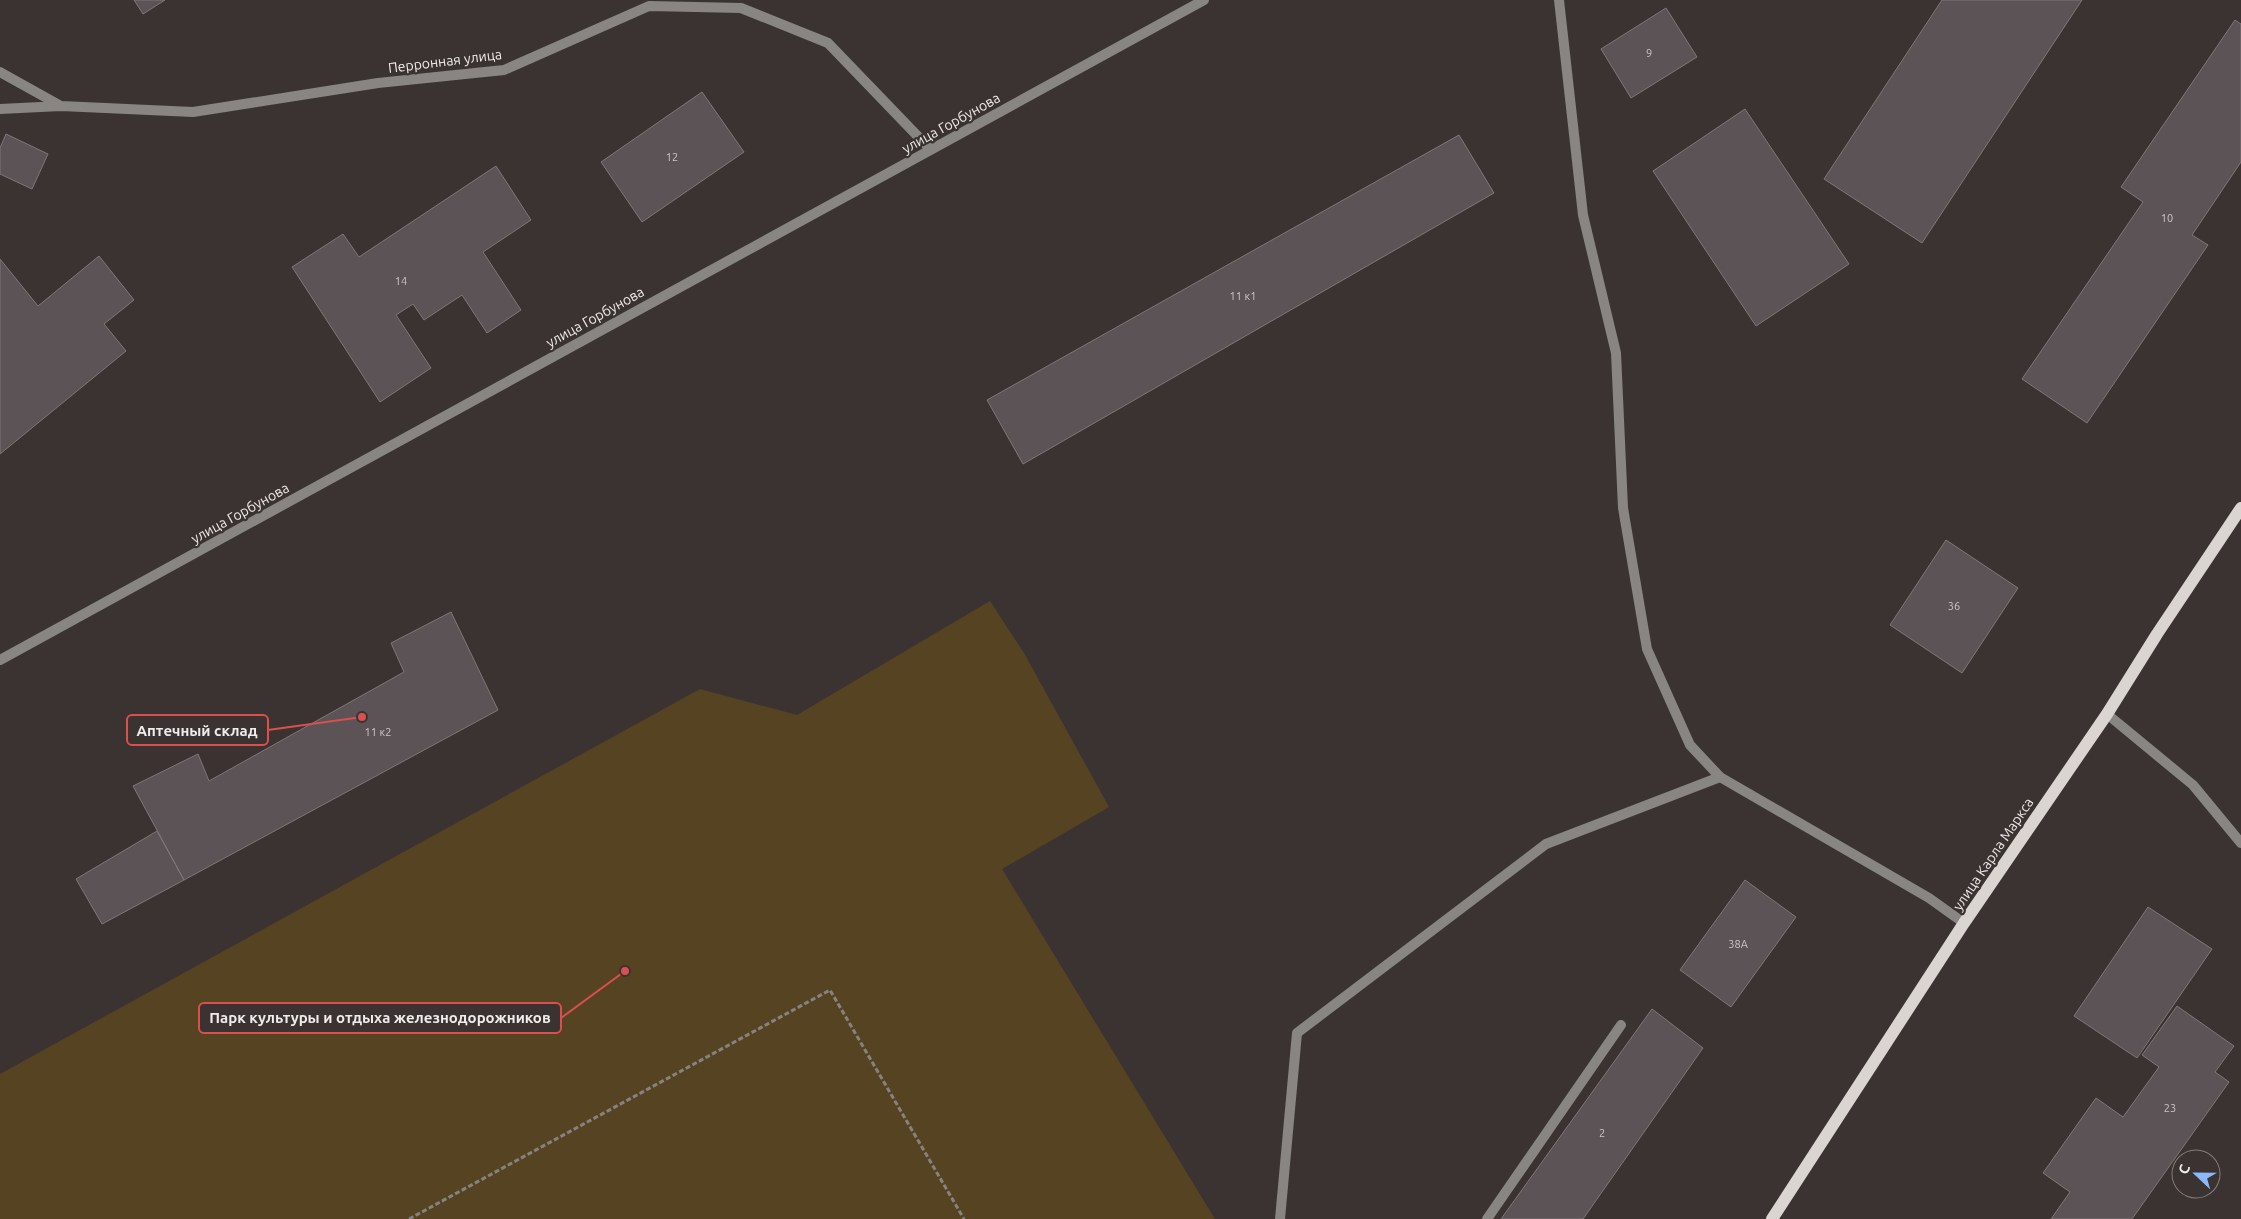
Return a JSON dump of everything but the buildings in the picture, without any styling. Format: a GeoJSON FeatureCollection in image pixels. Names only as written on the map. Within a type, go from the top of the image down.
{"type":"FeatureCollection","features":[{"type":"Feature","properties":{"kind":"main road","name":"улица Карла Маркса"},"geometry":{"type":"LineString","coordinates":[[1772,1219],[1964,923],[2107,714],[2157,634],[2241,508]]}},
{"type":"Feature","properties":{"kind":"street","name":"улица Горбунова"},"geometry":{"type":"LineString","coordinates":[[0,660],[1204,0]]}},
{"type":"Feature","properties":{"kind":"street"},"geometry":{"type":"LineString","coordinates":[[1559,0],[1583,215],[1616,353],[1623,508],[1647,649],[1690,745],[1720,777],[1928,898],[1964,923]]}},
{"type":"Feature","properties":{"kind":"street","name":"Перронная улица"},"geometry":{"type":"LineString","coordinates":[[0,72],[61,106],[193,112],[378,83],[504,70],[649,6],[741,8],[828,43],[931,150]]}},
{"type":"Feature","properties":{"kind":"street"},"geometry":{"type":"LineString","coordinates":[[0,109],[61,106]]}},
{"type":"Feature","properties":{"kind":"street"},"geometry":{"type":"LineString","coordinates":[[2107,714],[2193,785],[2241,843]]}},
{"type":"Feature","properties":{"kind":"street"},"geometry":{"type":"LineString","coordinates":[[1280,1219],[1297,1033],[1546,844],[1720,777]]}},
{"type":"Feature","properties":{"kind":"street"},"geometry":{"type":"LineString","coordinates":[[1487,1219],[1621,1025]]}},
{"type":"Feature","properties":{"kind":"path"},"geometry":{"type":"LineString","coordinates":[[409,1219],[830,990],[964,1219]]}},
{"type":"Feature","properties":{"kind":"shaded area"},"geometry":{"type":"Polygon","coordinates":[[[990,601],[1024,653],[1109,807],[1002,869],[1215,1219],[0,1219],[0,1074],[700,689],[797,715],[990,601]]]}},
{"type":"Feature","properties":{"kind":"place","name":"Аптечный склад"},"geometry":{"type":"Point","coordinates":[362,717]}},
{"type":"Feature","properties":{"kind":"place","name":"Парк культуры и отдыха железнодорожников"},"geometry":{"type":"Point","coordinates":[625,971]}}]}
